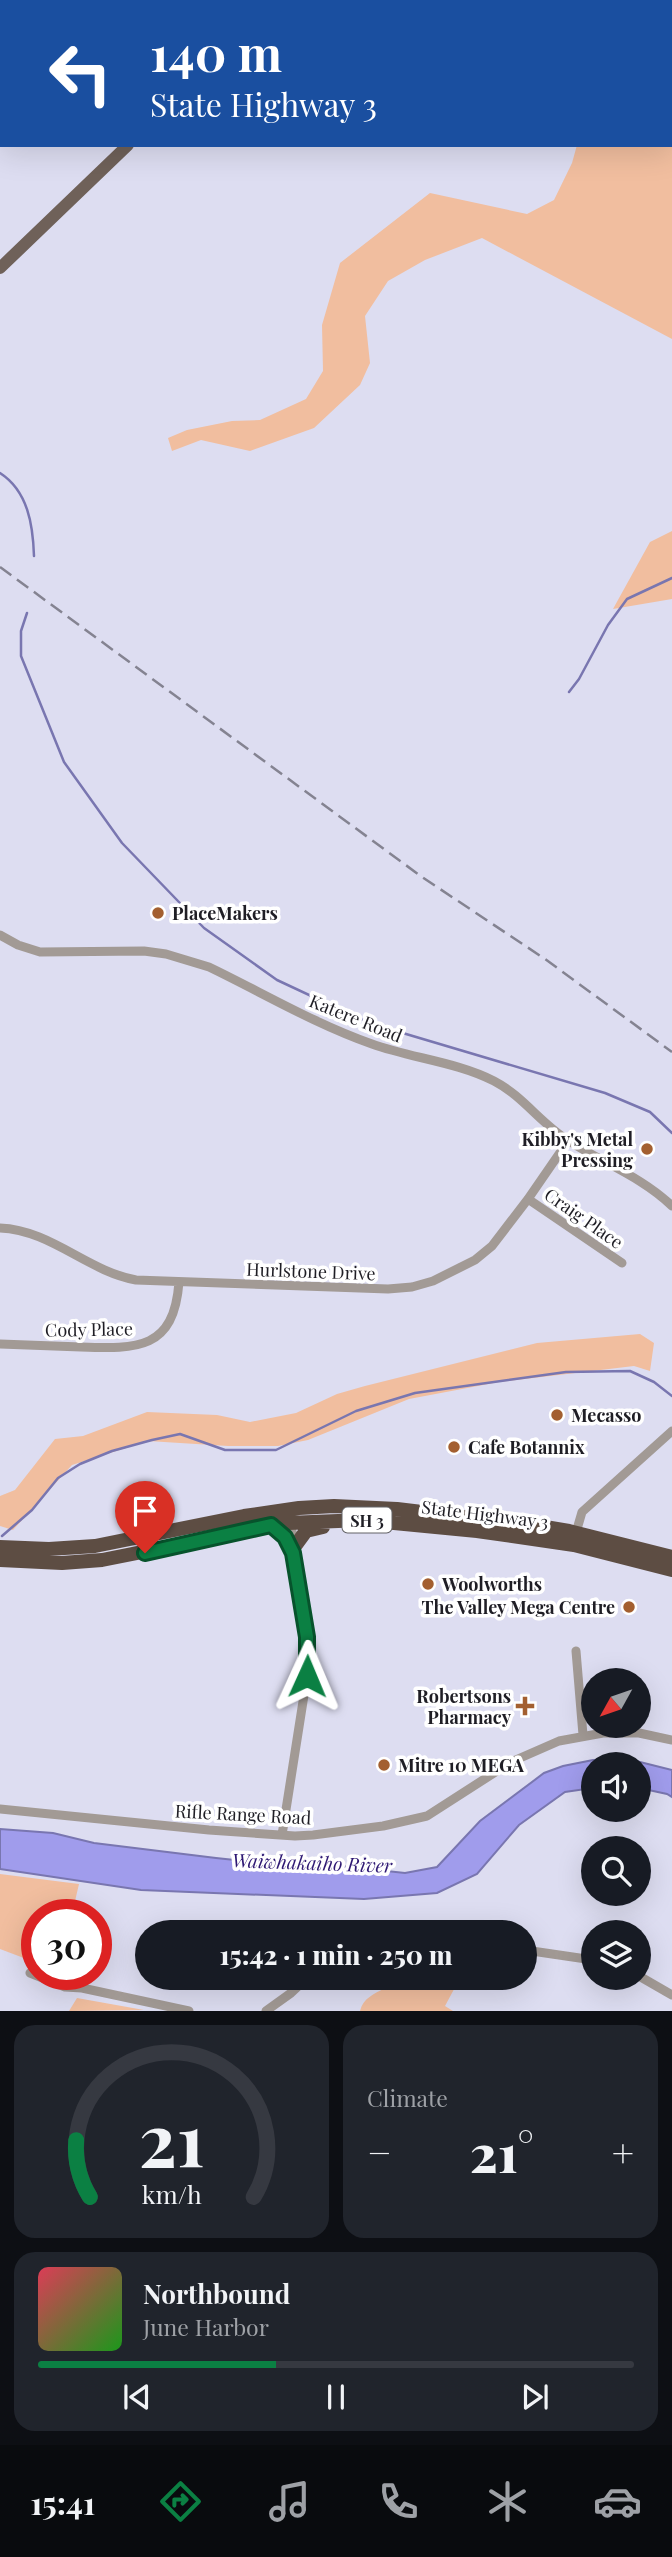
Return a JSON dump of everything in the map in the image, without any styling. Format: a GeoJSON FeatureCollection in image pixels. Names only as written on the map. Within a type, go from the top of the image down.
{"type":"FeatureCollection","features":[{"type":"Feature","properties":{"kind":"highway","name":"State Highway 3"},"geometry":{"type":"LineString","coordinates":[[0,1547],[49,1549],[95,1546],[276,1511],[362,1507],[509,1522],[575,1539],[672,1570]]}},
{"type":"Feature","properties":{"kind":"highway","name":"State Highway 3"},"geometry":{"type":"LineString","coordinates":[[0,1560],[62,1563],[102,1560],[271,1525],[321,1520],[376,1521],[575,1539],[672,1557]]}},
{"type":"Feature","properties":{"kind":"highway"},"geometry":{"type":"LineString","coordinates":[[294,1550],[302,1535],[312,1528],[353,1526],[376,1521]]}},
{"type":"Feature","properties":{"kind":"main road"},"geometry":{"type":"LineString","coordinates":[[0,268],[126,147]]}},
{"type":"Feature","properties":{"kind":"street","name":"Katere Road"},"geometry":{"type":"LineString","coordinates":[[0,935],[40,953],[144,951],[166,954],[209,967],[333,1030],[496,1082],[568,1141],[643,1182],[672,1206]]}},
{"type":"Feature","properties":{"kind":"street","name":"Hurlstone Drive"},"geometry":{"type":"LineString","coordinates":[[0,1228],[33,1233],[105,1272],[120,1277],[179,1282],[365,1289],[412,1287],[454,1272],[475,1260],[506,1230],[568,1141]]}},
{"type":"Feature","properties":{"kind":"street","name":"Craig Place"},"geometry":{"type":"LineString","coordinates":[[528,1199],[622,1263]]}},
{"type":"Feature","properties":{"kind":"street","name":"Cody Place"},"geometry":{"type":"LineString","coordinates":[[0,1345],[109,1348],[139,1346],[169,1324],[175,1312],[179,1282]]}},
{"type":"Feature","properties":{"kind":"street"},"geometry":{"type":"LineString","coordinates":[[575,1539],[582,1512],[672,1431]]}},
{"type":"Feature","properties":{"kind":"street"},"geometry":{"type":"LineString","coordinates":[[276,1511],[292,1528],[307,1637],[307,1665],[282,1835]]}},
{"type":"Feature","properties":{"kind":"street"},"geometry":{"type":"LineString","coordinates":[[271,1525],[285,1537],[294,1550]]}},
{"type":"Feature","properties":{"kind":"street"},"geometry":{"type":"LineString","coordinates":[[576,1651],[581,1711]]}},
{"type":"Feature","properties":{"kind":"street","name":"Rifle Range Road"},"geometry":{"type":"LineString","coordinates":[[0,1809],[282,1835],[313,1835],[383,1826],[427,1816],[525,1754],[581,1736]]}},
{"type":"Feature","properties":{"kind":"street","name":"Rifle Range Road"},"geometry":{"type":"LineString","coordinates":[[651,1736],[672,1740]]}},
{"type":"Feature","properties":{"kind":"street"},"geometry":{"type":"LineString","coordinates":[[537,1952],[581,1958]]}},
{"type":"Feature","properties":{"kind":"street"},"geometry":{"type":"LineString","coordinates":[[651,1983],[672,1994]]}},
{"type":"Feature","properties":{"kind":"street"},"geometry":{"type":"LineString","coordinates":[[95,1990],[189,2011]]}},
{"type":"Feature","properties":{"kind":"street"},"geometry":{"type":"LineString","coordinates":[[266,2011],[294,1990]]}},
{"type":"Feature","properties":{"kind":"shaded area"},"geometry":{"type":"Polygon","coordinates":[[[576,147],[672,147],[672,339],[482,238],[425,260],[388,281],[365,316],[370,363],[360,385],[314,428],[250,451],[201,440],[172,451],[168,438],[187,430],[232,421],[260,420],[306,399],[323,371],[322,325],[340,263],[430,193],[527,214],[554,200],[572,163],[576,147]]]}},
{"type":"Feature","properties":{"kind":"shaded area"},"geometry":{"type":"Polygon","coordinates":[[[672,531],[672,599],[613,609],[650,542],[672,531]]]}},
{"type":"Feature","properties":{"kind":"shaded area"},"geometry":{"type":"Polygon","coordinates":[[[640,1334],[654,1343],[650,1371],[634,1366],[499,1382],[409,1399],[308,1440],[278,1446],[148,1441],[72,1465],[13,1530],[0,1526],[0,1496],[15,1490],[55,1439],[83,1436],[147,1412],[217,1415],[250,1422],[296,1413],[337,1394],[365,1386],[537,1343],[640,1334]]]}},
{"type":"Feature","properties":{"kind":"shaded area"},"geometry":{"type":"Polygon","coordinates":[[[581,1762],[581,1790],[565,1792],[519,1825],[477,1874],[437,1893],[364,1899],[141,1890],[0,1869],[0,1829],[53,1833],[94,1843],[216,1858],[274,1864],[322,1864],[405,1873],[437,1867],[480,1821],[544,1773],[581,1762]]]}},
{"type":"Feature","properties":{"kind":"shaded area"},"geometry":{"type":"Polygon","coordinates":[[[651,1765],[672,1770],[672,1797],[651,1791],[651,1765]]]}},
{"type":"Feature","properties":{"kind":"shaded area"},"geometry":{"type":"Polygon","coordinates":[[[0,1874],[79,1884],[76,1899],[21,1899],[21,1957],[0,1949],[0,1874]]]}},
{"type":"Feature","properties":{"kind":"shaded area"},"geometry":{"type":"Polygon","coordinates":[[[381,1990],[454,1990],[445,2006],[453,2011],[360,2011],[373,1994],[381,1990]]]}},
{"type":"Feature","properties":{"kind":"shaded area"},"geometry":{"type":"Polygon","coordinates":[[[77,1998],[144,2010],[69,2011],[77,1998]]]}},
{"type":"Feature","properties":{"kind":"waterway"},"geometry":{"type":"LineString","coordinates":[[0,473],[17,489],[23,499],[30,521],[34,556]]}},
{"type":"Feature","properties":{"kind":"waterway"},"geometry":{"type":"LineString","coordinates":[[569,692],[579,679],[608,625],[627,599],[672,578]]}},
{"type":"Feature","properties":{"kind":"waterway"},"geometry":{"type":"LineString","coordinates":[[27,613],[21,631],[21,656],[64,762],[122,843],[204,928],[277,980],[369,1023],[605,1093],[650,1112],[672,1133]]}},
{"type":"Feature","properties":{"kind":"waterway"},"geometry":{"type":"LineString","coordinates":[[2,1536],[32,1510],[58,1478],[80,1464],[112,1451],[180,1434],[225,1450],[276,1450],[356,1411],[415,1393],[566,1372],[630,1371],[654,1382],[672,1396]]}},
{"type":"Feature","properties":{"kind":"railway"},"geometry":{"type":"LineString","coordinates":[[0,567],[422,877],[545,959],[672,1052]]}},
{"type":"Feature","properties":{"kind":"place","name":"PlaceMakers"},"geometry":{"type":"Point","coordinates":[158,913]}},
{"type":"Feature","properties":{"kind":"place","name":"Kibby's Metal Pressing"},"geometry":{"type":"Point","coordinates":[647,1149]}},
{"type":"Feature","properties":{"kind":"place","name":"Mecasso"},"geometry":{"type":"Point","coordinates":[557,1415]}},
{"type":"Feature","properties":{"kind":"place","name":"Cafe Botannix"},"geometry":{"type":"Point","coordinates":[454,1447]}},
{"type":"Feature","properties":{"kind":"place","name":"Woolworths"},"geometry":{"type":"Point","coordinates":[428,1584]}},
{"type":"Feature","properties":{"kind":"place","name":"The Valley Mega Centre"},"geometry":{"type":"Point","coordinates":[629,1607]}},
{"type":"Feature","properties":{"kind":"place","name":"Robertsons Pharmacy"},"geometry":{"type":"Point","coordinates":[525,1706]}},
{"type":"Feature","properties":{"kind":"place","name":"Mitre 10 MEGA"},"geometry":{"type":"Point","coordinates":[384,1765]}},
{"type":"Feature","properties":{"kind":"route"},"geometry":{"type":"LineString","coordinates":[[145,1553],[271,1525],[285,1537],[293,1553],[307,1637],[307,1676]]}},
{"type":"Feature","properties":{"kind":"water label","name":"Waiwhakaiho River"},"geometry":{"type":"Point","coordinates":[312,1862]}}]}
